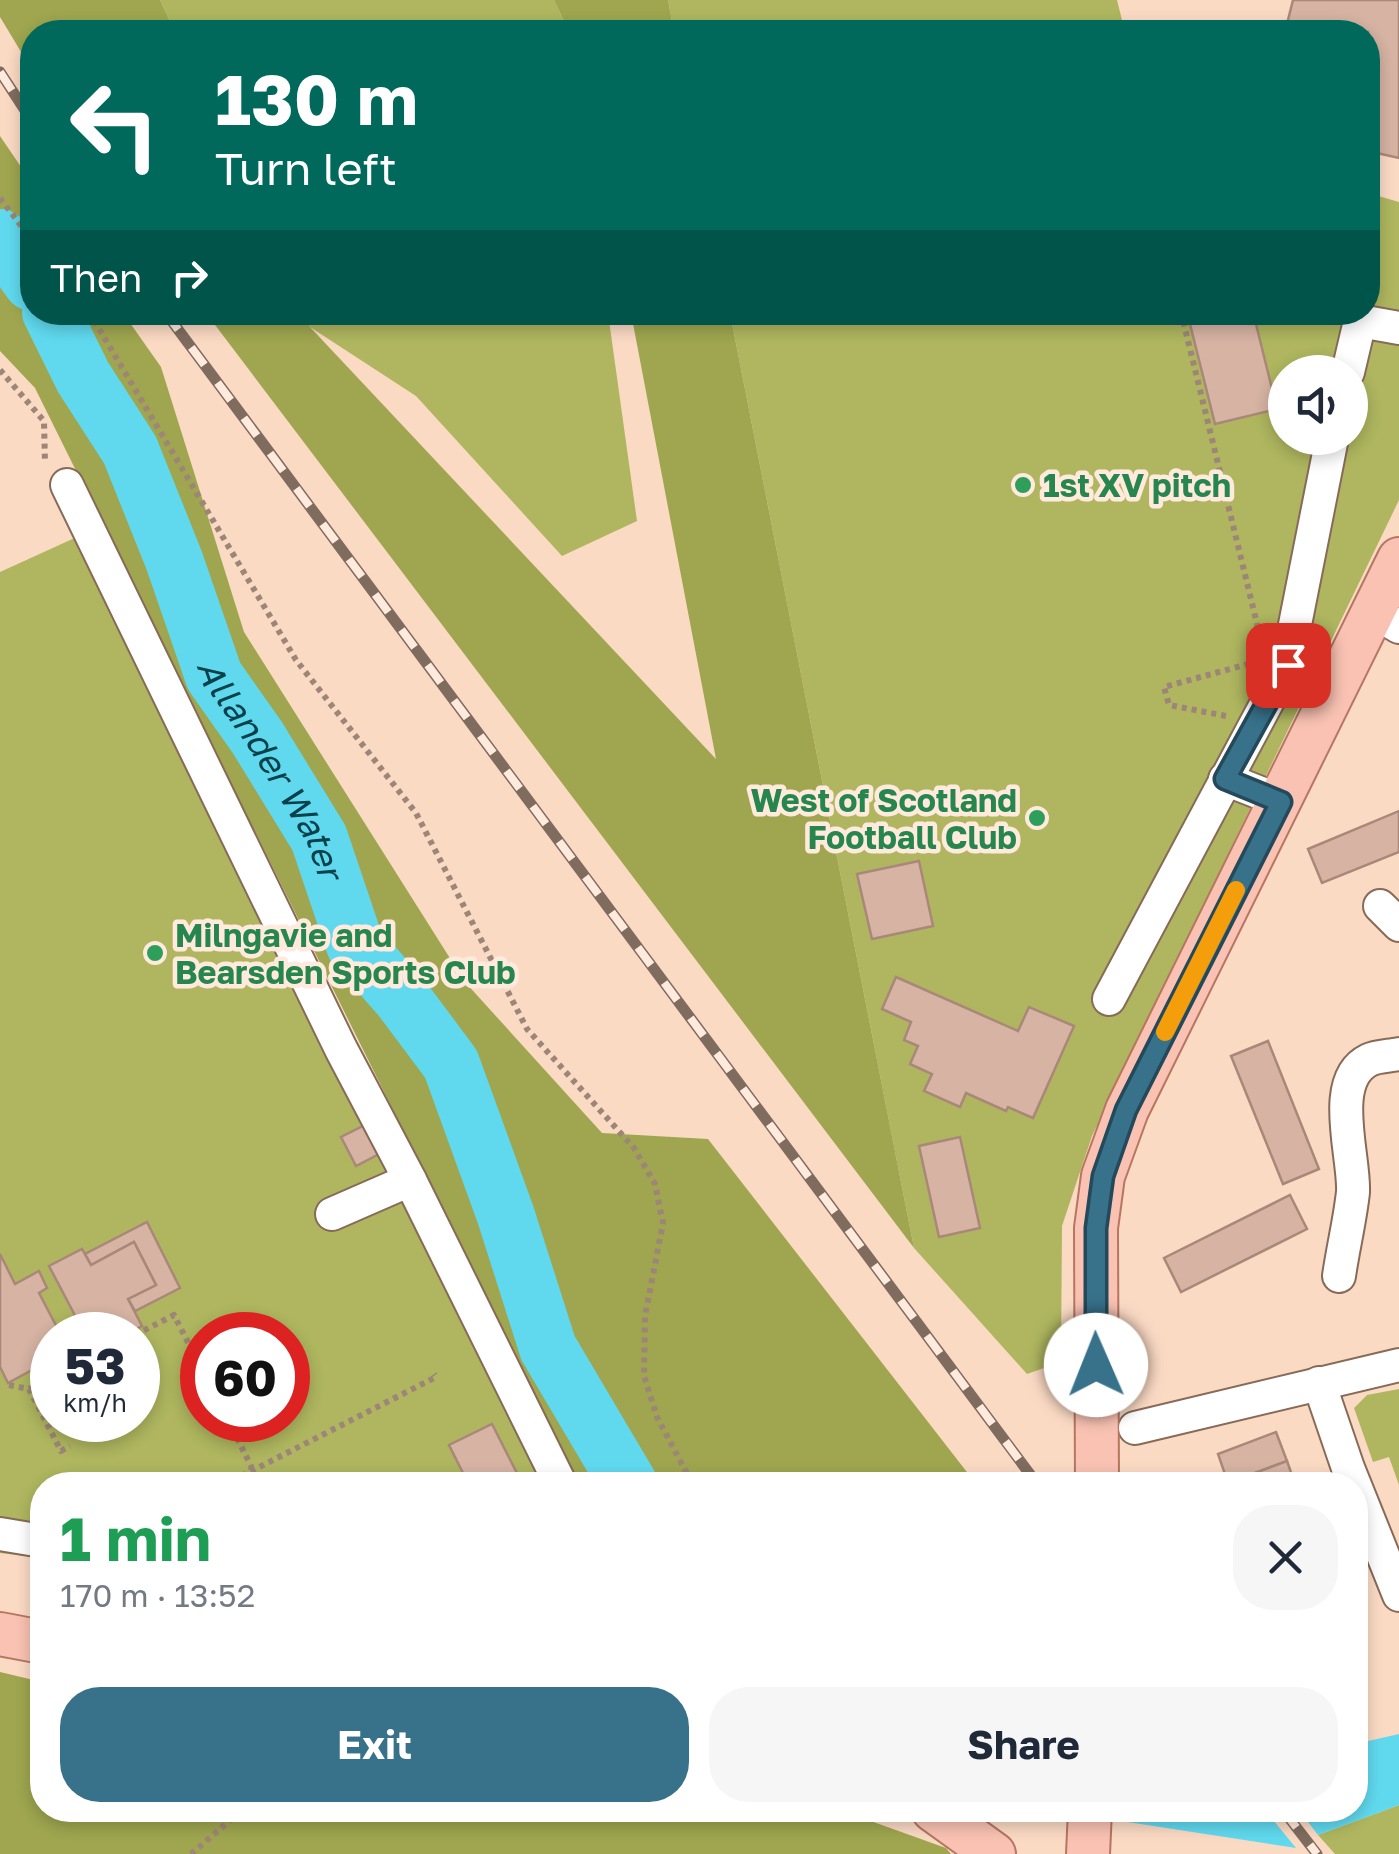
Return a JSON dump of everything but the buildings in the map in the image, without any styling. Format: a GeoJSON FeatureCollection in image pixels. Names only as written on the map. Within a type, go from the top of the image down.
{"type":"FeatureCollection","features":[{"type":"Feature","properties":{"kind":"main road"},"geometry":{"type":"LineString","coordinates":[[1096,1472],[1096,1228],[1103,1176],[1126,1110],[1281,802],[1386,619],[1399,560]]}},
{"type":"Feature","properties":{"kind":"main road"},"geometry":{"type":"LineString","coordinates":[[0,1634],[30,1640]]}},
{"type":"Feature","properties":{"kind":"main road"},"geometry":{"type":"LineString","coordinates":[[950,1822],[994,1854]]}},
{"type":"Feature","properties":{"kind":"main road"},"geometry":{"type":"LineString","coordinates":[[1088,1854],[1089,1822]]}},
{"type":"Feature","properties":{"kind":"street"},"geometry":{"type":"LineString","coordinates":[[1352,355],[1359,325]]}},
{"type":"Feature","properties":{"kind":"street"},"geometry":{"type":"LineString","coordinates":[[1109,999],[1288,665],[1329,455]]}},
{"type":"Feature","properties":{"kind":"street"},"geometry":{"type":"LineString","coordinates":[[67,485],[340,1050],[410,1180],[555,1472]]}},
{"type":"Feature","properties":{"kind":"street"},"geometry":{"type":"LineString","coordinates":[[1225,779],[1281,802]]}},
{"type":"Feature","properties":{"kind":"street"},"geometry":{"type":"LineString","coordinates":[[1338,1276],[1353,1189],[1346,1113],[1349,1082],[1369,1060],[1399,1054]]}},
{"type":"Feature","properties":{"kind":"street"},"geometry":{"type":"LineString","coordinates":[[332,1214],[410,1180]]}},
{"type":"Feature","properties":{"kind":"street"},"geometry":{"type":"LineString","coordinates":[[1135,1428],[1399,1365]]}},
{"type":"Feature","properties":{"kind":"street"},"geometry":{"type":"LineString","coordinates":[[1319,1383],[1350,1472]]}},
{"type":"Feature","properties":{"kind":"street"},"geometry":{"type":"LineString","coordinates":[[1368,1515],[1397,1583]]}},
{"type":"Feature","properties":{"kind":"street"},"geometry":{"type":"LineString","coordinates":[[0,1534],[30,1539]]}},
{"type":"Feature","properties":{"kind":"path"},"geometry":{"type":"LineString","coordinates":[[0,198],[20,224]]}},
{"type":"Feature","properties":{"kind":"path"},"geometry":{"type":"LineString","coordinates":[[97,325],[296,660],[416,813],[526,1029],[634,1148],[655,1184],[663,1223],[645,1316],[644,1376],[657,1416],[686,1472]]}},
{"type":"Feature","properties":{"kind":"path"},"geometry":{"type":"LineString","coordinates":[[1184,325],[1261,640]]}},
{"type":"Feature","properties":{"kind":"path"},"geometry":{"type":"LineString","coordinates":[[0,370],[44,421]]}},
{"type":"Feature","properties":{"kind":"path"},"geometry":{"type":"LineString","coordinates":[[1257,722],[1169,704],[1164,687],[1266,659]]}},
{"type":"Feature","properties":{"kind":"path"},"geometry":{"type":"LineString","coordinates":[[160,1321],[174,1314],[180,1326]]}},
{"type":"Feature","properties":{"kind":"path"},"geometry":{"type":"LineString","coordinates":[[248,1472],[436,1377],[434,1374]]}},
{"type":"Feature","properties":{"kind":"path"},"geometry":{"type":"LineString","coordinates":[[10,1386],[29,1390],[60,1451],[70,1446]]}},
{"type":"Feature","properties":{"kind":"path"},"geometry":{"type":"LineString","coordinates":[[239,1442],[252,1470]]}},
{"type":"Feature","properties":{"kind":"path"},"geometry":{"type":"LineString","coordinates":[[191,1854],[228,1822]]}},
{"type":"Feature","properties":{"kind":"green space"},"geometry":{"type":"Polygon","coordinates":[[[0,0],[160,0],[169,20],[20,20],[20,50],[0,17],[0,0]]]}},
{"type":"Feature","properties":{"kind":"green space"},"geometry":{"type":"Polygon","coordinates":[[[160,0],[554,0],[563,20],[169,20],[160,0]]]}},
{"type":"Feature","properties":{"kind":"green space"},"geometry":{"type":"Polygon","coordinates":[[[554,0],[668,0],[672,20],[563,20],[554,0]]]}},
{"type":"Feature","properties":{"kind":"green space"},"geometry":{"type":"Polygon","coordinates":[[[668,0],[1117,0],[1122,20],[672,20],[668,0]]]}},
{"type":"Feature","properties":{"kind":"green space"},"geometry":{"type":"Polygon","coordinates":[[[0,136],[20,165],[20,325],[131,325],[161,367],[244,632],[465,982],[602,1133],[708,1139],[967,1472],[573,1472],[35,388],[0,351],[0,136]]]}},
{"type":"Feature","properties":{"kind":"green space","name":"West of Scotland Football Club"},"geometry":{"type":"Polygon","coordinates":[[[1380,196],[1399,202],[1399,500],[1092,1136],[1062,1226],[1061,1362],[1027,1374],[914,1248],[732,325],[1380,325],[1380,196]]]}},
{"type":"Feature","properties":{"kind":"green space"},"geometry":{"type":"Polygon","coordinates":[[[215,325],[309,325],[716,759],[633,325],[732,325],[914,1248],[215,325]]]}},
{"type":"Feature","properties":{"kind":"green space"},"geometry":{"type":"Polygon","coordinates":[[[610,325],[637,521],[562,556],[416,396],[310,327],[610,325]]]}},
{"type":"Feature","properties":{"kind":"green space","name":"Milngavie and Bearsden Sports Club"},"geometry":{"type":"Polygon","coordinates":[[[101,526],[566,1472],[30,1472],[30,1557],[0,1553],[0,572],[101,526]]]}},
{"type":"Feature","properties":{"kind":"green space"},"geometry":{"type":"Polygon","coordinates":[[[1399,1389],[1399,1485],[1389,1457],[1373,1462],[1354,1408],[1367,1395],[1399,1389]]]}},
{"type":"Feature","properties":{"kind":"green space"},"geometry":{"type":"Polygon","coordinates":[[[0,1672],[30,1679],[30,1822],[873,1822],[946,1848],[951,1854],[0,1854],[0,1672]]]}},
{"type":"Feature","properties":{"kind":"green space"},"geometry":{"type":"Polygon","coordinates":[[[1399,1805],[1399,1854],[1335,1854],[1318,1835],[1353,1822],[1368,1822],[1368,1816],[1399,1805]]]}},
{"type":"Feature","properties":{"kind":"water"},"geometry":{"type":"Polygon","coordinates":[[[1399,1734],[1399,1805],[1368,1816],[1368,1741],[1399,1734]]]}},
{"type":"Feature","properties":{"kind":"water"},"geometry":{"type":"Polygon","coordinates":[[[1127,1822],[1275,1822],[1296,1848],[1127,1822]]]}},
{"type":"Feature","properties":{"kind":"water"},"geometry":{"type":"Polygon","coordinates":[[[1308,1822],[1353,1822],[1318,1835],[1308,1822]]]}},
{"type":"Feature","properties":{"kind":"waterway","name":"Allander Water"},"geometry":{"type":"LineString","coordinates":[[0,238],[20,266]]}},
{"type":"Feature","properties":{"kind":"waterway","name":"Allander Water"},"geometry":{"type":"LineString","coordinates":[[57,325],[83,377],[130,450],[214,676],[319,838],[355,945],[401,997],[451,1064],[548,1348],[621,1472]]}},
{"type":"Feature","properties":{"kind":"railway"},"geometry":{"type":"LineString","coordinates":[[0,72],[20,103]]}},
{"type":"Feature","properties":{"kind":"railway"},"geometry":{"type":"LineString","coordinates":[[175,325],[1028,1472]]}},
{"type":"Feature","properties":{"kind":"railway"},"geometry":{"type":"LineString","coordinates":[[1292,1822],[1317,1854]]}},
{"type":"Feature","properties":{"kind":"slow traffic"},"geometry":{"type":"LineString","coordinates":[[1165,1032],[1236,890]]}},
{"type":"Feature","properties":{"kind":"place","name":"1st XV pitch"},"geometry":{"type":"Point","coordinates":[1023,485]}},
{"type":"Feature","properties":{"kind":"place","name":"West of Scotland Football Club"},"geometry":{"type":"Point","coordinates":[1037,818]}},
{"type":"Feature","properties":{"kind":"place","name":"Milngavie and Bearsden Sports Club"},"geometry":{"type":"Point","coordinates":[155,953]}},
{"type":"Feature","properties":{"kind":"route"},"geometry":{"type":"LineString","coordinates":[[1096,1365],[1096,1228],[1103,1176],[1126,1110],[1281,802],[1225,779],[1288,665]]}}]}
